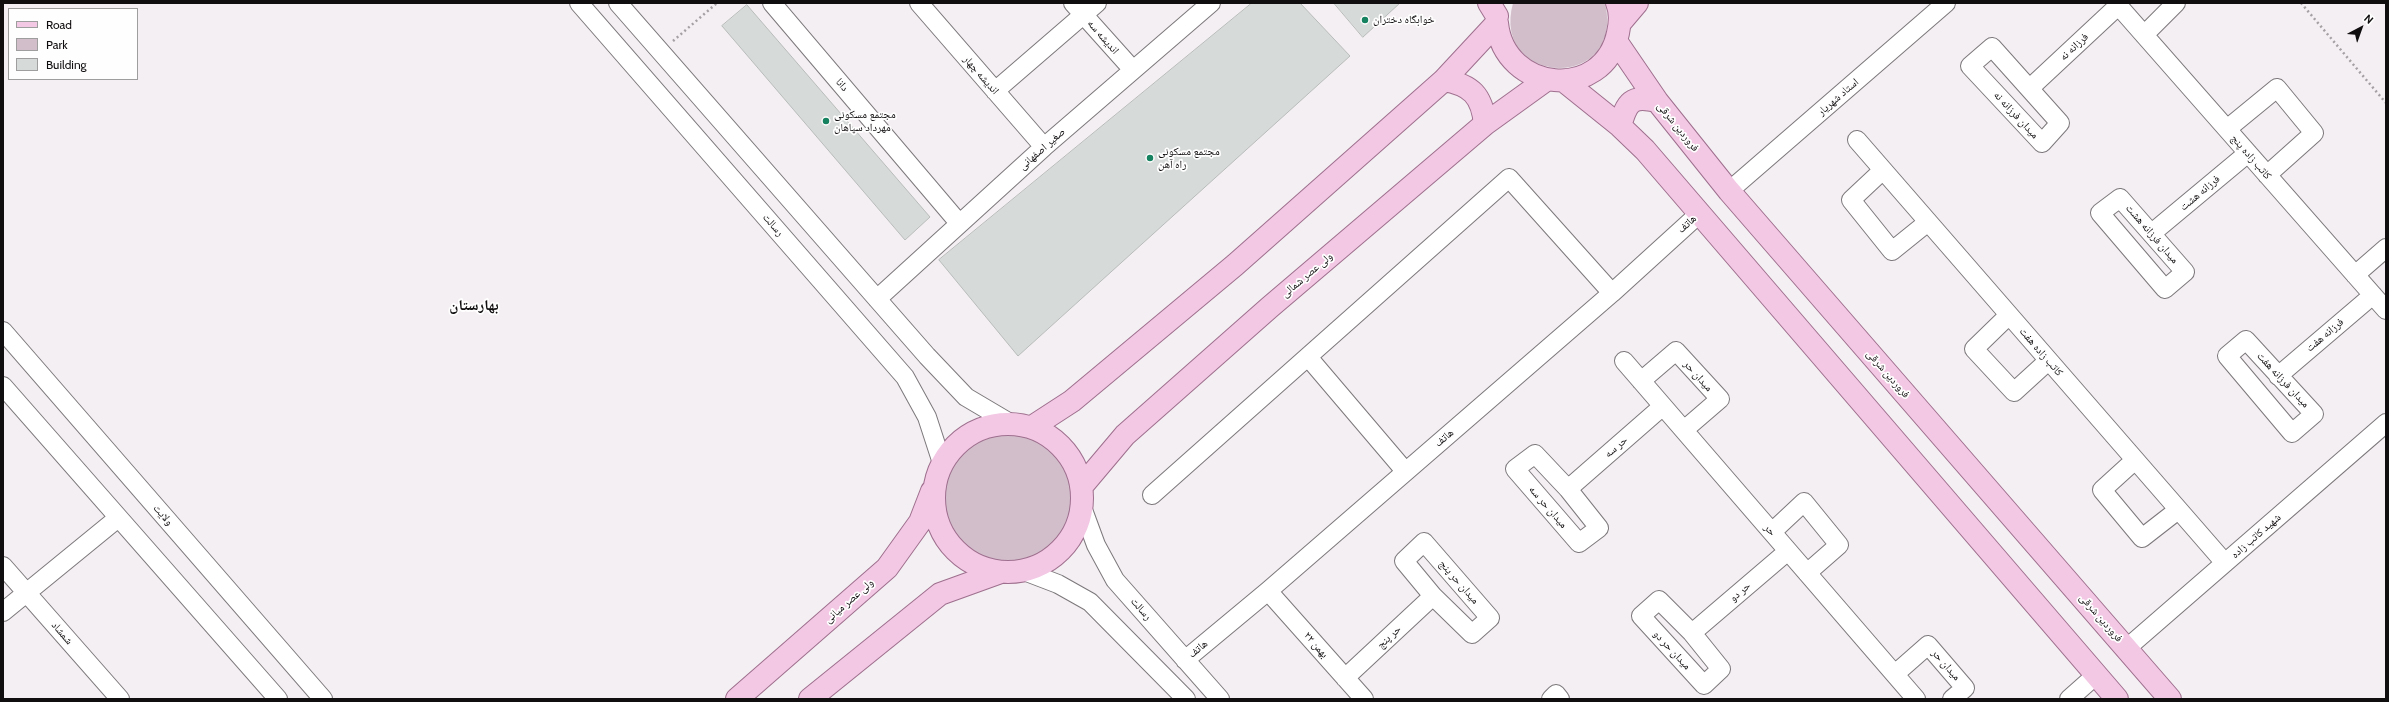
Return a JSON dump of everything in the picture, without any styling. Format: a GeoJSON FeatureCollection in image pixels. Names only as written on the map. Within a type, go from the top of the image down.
{"type":"FeatureCollection","features":[{"type":"Feature","properties":{"kind":"main road"},"geometry":{"type":"LineString","coordinates":[[1555,81],[1581,77],[1596,69],[1608,56],[1618,22],[1636,3]]}},
{"type":"Feature","properties":{"kind":"main road"},"geometry":{"type":"LineString","coordinates":[[1032,427],[1072,401],[1229,270],[1444,80],[1496,11]]}},
{"type":"Feature","properties":{"kind":"main road"},"geometry":{"type":"LineString","coordinates":[[1496,11],[1498,34],[1505,50],[1516,64],[1530,74],[1555,81],[1620,126],[1700,213],[2095,676],[2117,699]]}},
{"type":"Feature","properties":{"kind":"main road","name":"فروردین شرقی"},"geometry":{"type":"LineString","coordinates":[[1618,22],[1657,101],[1729,191],[2170,699]]}},
{"type":"Feature","properties":{"kind":"main road"},"geometry":{"type":"LineString","coordinates":[[1444,80],[1460,83],[1474,93],[1483,107],[1485,124]]}},
{"type":"Feature","properties":{"kind":"main road","name":"ولی عصر شمالی"},"geometry":{"type":"LineString","coordinates":[[1082,496],[1125,434],[1270,307],[1485,124],[1555,81]]}},
{"type":"Feature","properties":{"kind":"main road"},"geometry":{"type":"LineString","coordinates":[[1620,126],[1625,110],[1633,101],[1641,98],[1657,101]]}},
{"type":"Feature","properties":{"kind":"main road","name":"ولی عصر میانی"},"geometry":{"type":"LineString","coordinates":[[737,699],[887,568],[920,522],[938,473],[954,446],[970,433],[989,425],[1010,423],[1032,427],[1056,440],[1073,461],[1082,496]]}},
{"type":"Feature","properties":{"kind":"main road"},"geometry":{"type":"LineString","coordinates":[[938,473],[934,507],[942,531],[956,551],[977,565],[1001,572]]}},
{"type":"Feature","properties":{"kind":"main road"},"geometry":{"type":"LineString","coordinates":[[810,699],[940,594],[1001,572],[1024,571],[1045,562],[1063,548],[1076,529],[1082,496]]}},
{"type":"Feature","properties":{"kind":"street","name":"رسالت"},"geometry":{"type":"LineString","coordinates":[[579,3],[905,377],[927,417],[938,473]]}},
{"type":"Feature","properties":{"kind":"street"},"geometry":{"type":"LineString","coordinates":[[618,3],[877,299],[966,397],[1010,423]]}},
{"type":"Feature","properties":{"kind":"street","name":"دانا"},"geometry":{"type":"LineString","coordinates":[[772,3],[959,222]]}},
{"type":"Feature","properties":{"kind":"street","name":"اندیشه چهار"},"geometry":{"type":"LineString","coordinates":[[919,3],[1044,147]]}},
{"type":"Feature","properties":{"kind":"street"},"geometry":{"type":"LineString","coordinates":[[995,91],[1078,9],[1097,3]]}},
{"type":"Feature","properties":{"kind":"street","name":"صغیر اصفهانی"},"geometry":{"type":"LineString","coordinates":[[877,299],[959,222],[1211,3]]}},
{"type":"Feature","properties":{"kind":"street","name":"استاد شهریار"},"geometry":{"type":"LineString","coordinates":[[1729,191],[1946,3]]}},
{"type":"Feature","properties":{"kind":"street"},"geometry":{"type":"LineString","coordinates":[[2144,35],[2176,3]]}},
{"type":"Feature","properties":{"kind":"street","name":"کاتب زاده پنج"},"geometry":{"type":"LineString","coordinates":[[2118,4],[2386,310]]}},
{"type":"Feature","properties":{"kind":"street","name":"فرزانه نه"},"geometry":{"type":"LineString","coordinates":[[2030,88],[2118,4]]}},
{"type":"Feature","properties":{"kind":"street","name":"اندیشه سه"},"geometry":{"type":"LineString","coordinates":[[1078,9],[1133,70]]}},
{"type":"Feature","properties":{"kind":"street","name":"میدان فرزانه نه"},"geometry":{"type":"LineString","coordinates":[[1992,47],[2030,88],[2060,123],[2042,143],[1970,66],[1992,47]]}},
{"type":"Feature","properties":{"kind":"street"},"geometry":{"type":"LineString","coordinates":[[2227,129],[2277,88],[2314,133],[2267,174]]}},
{"type":"Feature","properties":{"kind":"street","name":"کاتب زاده هفت"},"geometry":{"type":"LineString","coordinates":[[1856,140],[2225,563]]}},
{"type":"Feature","properties":{"kind":"street","name":"فرزانه هشت"},"geometry":{"type":"LineString","coordinates":[[2152,233],[2248,153]]}},
{"type":"Feature","properties":{"kind":"street"},"geometry":{"type":"LineString","coordinates":[[1883,170],[1851,200],[1892,251],[1928,222]]}},
{"type":"Feature","properties":{"kind":"street"},"geometry":{"type":"LineString","coordinates":[[1152,496],[1509,178],[1612,293]]}},
{"type":"Feature","properties":{"kind":"street","name":"میدان فرزانه هشت"},"geometry":{"type":"LineString","coordinates":[[2120,198],[2152,233],[2185,272],[2165,289],[2100,213],[2120,198]]}},
{"type":"Feature","properties":{"kind":"street","name":"هاتف"},"geometry":{"type":"LineString","coordinates":[[1185,660],[1268,591],[1612,293],[1700,213]]}},
{"type":"Feature","properties":{"kind":"street"},"geometry":{"type":"LineString","coordinates":[[2355,275],[2386,248]]}},
{"type":"Feature","properties":{"kind":"street","name":"فرزانه هفت"},"geometry":{"type":"LineString","coordinates":[[2278,376],[2373,295]]}},
{"type":"Feature","properties":{"kind":"street"},"geometry":{"type":"LineString","coordinates":[[2009,315],[1974,349],[2014,392],[2048,360]]}},
{"type":"Feature","properties":{"kind":"street","name":"ولایت"},"geometry":{"type":"LineString","coordinates":[[3,331],[323,699]]}},
{"type":"Feature","properties":{"kind":"street","name":"میدان فرزانه هفت"},"geometry":{"type":"LineString","coordinates":[[2246,340],[2278,376],[2314,414],[2292,433],[2227,356],[2246,340]]}},
{"type":"Feature","properties":{"kind":"street","name":"میدان حر"},"geometry":{"type":"LineString","coordinates":[[1641,381],[1676,351],[1720,400],[1684,430]]}},
{"type":"Feature","properties":{"kind":"street"},"geometry":{"type":"LineString","coordinates":[[1308,357],[1405,471]]}},
{"type":"Feature","properties":{"kind":"street","name":"حر"},"geometry":{"type":"LineString","coordinates":[[1624,361],[1895,674],[1912,698]]}},
{"type":"Feature","properties":{"kind":"street"},"geometry":{"type":"LineString","coordinates":[[3,386],[278,699]]}},
{"type":"Feature","properties":{"kind":"street","name":"حر سه"},"geometry":{"type":"LineString","coordinates":[[1568,489],[1663,406]]}},
{"type":"Feature","properties":{"kind":"street","name":"شهید کاتب زاده"},"geometry":{"type":"LineString","coordinates":[[2127,648],[2386,423]]}},
{"type":"Feature","properties":{"kind":"street","name":"میدان حر سه"},"geometry":{"type":"LineString","coordinates":[[1535,454],[1568,489],[1599,528],[1579,544],[1515,469],[1535,454]]}},
{"type":"Feature","properties":{"kind":"street"},"geometry":{"type":"LineString","coordinates":[[2135,460],[2102,490],[2142,538],[2178,510]]}},
{"type":"Feature","properties":{"kind":"street","name":"رسالت"},"geometry":{"type":"LineString","coordinates":[[1082,496],[1096,545],[1115,580],[1220,699]]}},
{"type":"Feature","properties":{"kind":"street"},"geometry":{"type":"LineString","coordinates":[[1772,532],[1804,502],[1839,545],[1807,573]]}},
{"type":"Feature","properties":{"kind":"street"},"geometry":{"type":"LineString","coordinates":[[3,612],[118,518]]}},
{"type":"Feature","properties":{"kind":"street","name":"میدان حر پنج"},"geometry":{"type":"LineString","coordinates":[[1424,542],[1490,618],[1472,634],[1433,596],[1404,561],[1424,542]]}},
{"type":"Feature","properties":{"kind":"street","name":"حر دو"},"geometry":{"type":"LineString","coordinates":[[1692,633],[1788,551]]}},
{"type":"Feature","properties":{"kind":"street","name":"شمشاد"},"geometry":{"type":"LineString","coordinates":[[3,566],[120,699]]}},
{"type":"Feature","properties":{"kind":"street"},"geometry":{"type":"LineString","coordinates":[[1024,571],[1058,584],[1090,602],[1186,699]]}},
{"type":"Feature","properties":{"kind":"street","name":"۲۲ بهمن"},"geometry":{"type":"LineString","coordinates":[[1268,591],[1364,699]]}},
{"type":"Feature","properties":{"kind":"street","name":"حر پنج"},"geometry":{"type":"LineString","coordinates":[[1345,678],[1433,596]]}},
{"type":"Feature","properties":{"kind":"street","name":"میدان حر دو"},"geometry":{"type":"LineString","coordinates":[[1659,600],[1692,633],[1721,669],[1704,685],[1641,616],[1659,600]]}},
{"type":"Feature","properties":{"kind":"street","name":"میدان حر"},"geometry":{"type":"LineString","coordinates":[[1895,674],[1928,645],[1965,688],[1952,699]]}},
{"type":"Feature","properties":{"kind":"street"},"geometry":{"type":"LineString","coordinates":[[2069,699],[2095,676]]}},
{"type":"Feature","properties":{"kind":"street"},"geometry":{"type":"LineString","coordinates":[[1550,699],[1556,694],[1560,699]]}},
{"type":"Feature","properties":{"kind":"path"},"geometry":{"type":"LineString","coordinates":[[660,52],[717,3]]}},
{"type":"Feature","properties":{"kind":"path"},"geometry":{"type":"LineString","coordinates":[[2301,3],[2386,103]]}},
{"type":"Feature","properties":{"kind":"green space"},"geometry":{"type":"Polygon","coordinates":[[[1513,3],[1605,3],[1606,32],[1596,52],[1579,64],[1558,68],[1538,63],[1521,51],[1511,31],[1513,3]]]}},
{"type":"Feature","properties":{"kind":"green space"},"geometry":{"type":"Polygon","coordinates":[[[1015,432],[1027,434],[1039,439],[1055,451],[1067,467],[1072,479],[1074,498],[1072,517],[1067,529],[1055,545],[1039,557],[1027,562],[1001,564],[989,562],[977,557],[961,545],[949,529],[944,517],[942,491],[944,479],[949,467],[961,451],[977,439],[989,434],[1015,432]]]}},
{"type":"Feature","properties":{"kind":"building","name":"مجتمع مسکونی راه آهن"},"geometry":{"type":"Polygon","coordinates":[[[1252,3],[1300,3],[1350,56],[1018,356],[939,260],[1252,3]]]}},
{"type":"Feature","properties":{"kind":"building","name":"خوابگاه دختران"},"geometry":{"type":"Polygon","coordinates":[[[1334,3],[1400,3],[1363,37],[1334,3]]]}},
{"type":"Feature","properties":{"kind":"building","name":"مجتمع مسکونی مهرداد سپاهان"},"geometry":{"type":"Polygon","coordinates":[[[747,5],[930,217],[905,240],[722,26],[747,5]]]}},
{"type":"Feature","properties":{"kind":"place","name":"خوابگاه دختران"},"geometry":{"type":"Point","coordinates":[1365,20]}},
{"type":"Feature","properties":{"kind":"place","name":"مجتمع مسکونی مهرداد سپاهان"},"geometry":{"type":"Point","coordinates":[826,121]}},
{"type":"Feature","properties":{"kind":"place","name":"مجتمع مسکونی راه آهن"},"geometry":{"type":"Point","coordinates":[1150,158]}},
{"type":"Feature","properties":{"kind":"district","name":"بهارستان"},"geometry":{"type":"Point","coordinates":[474,306]}}]}
